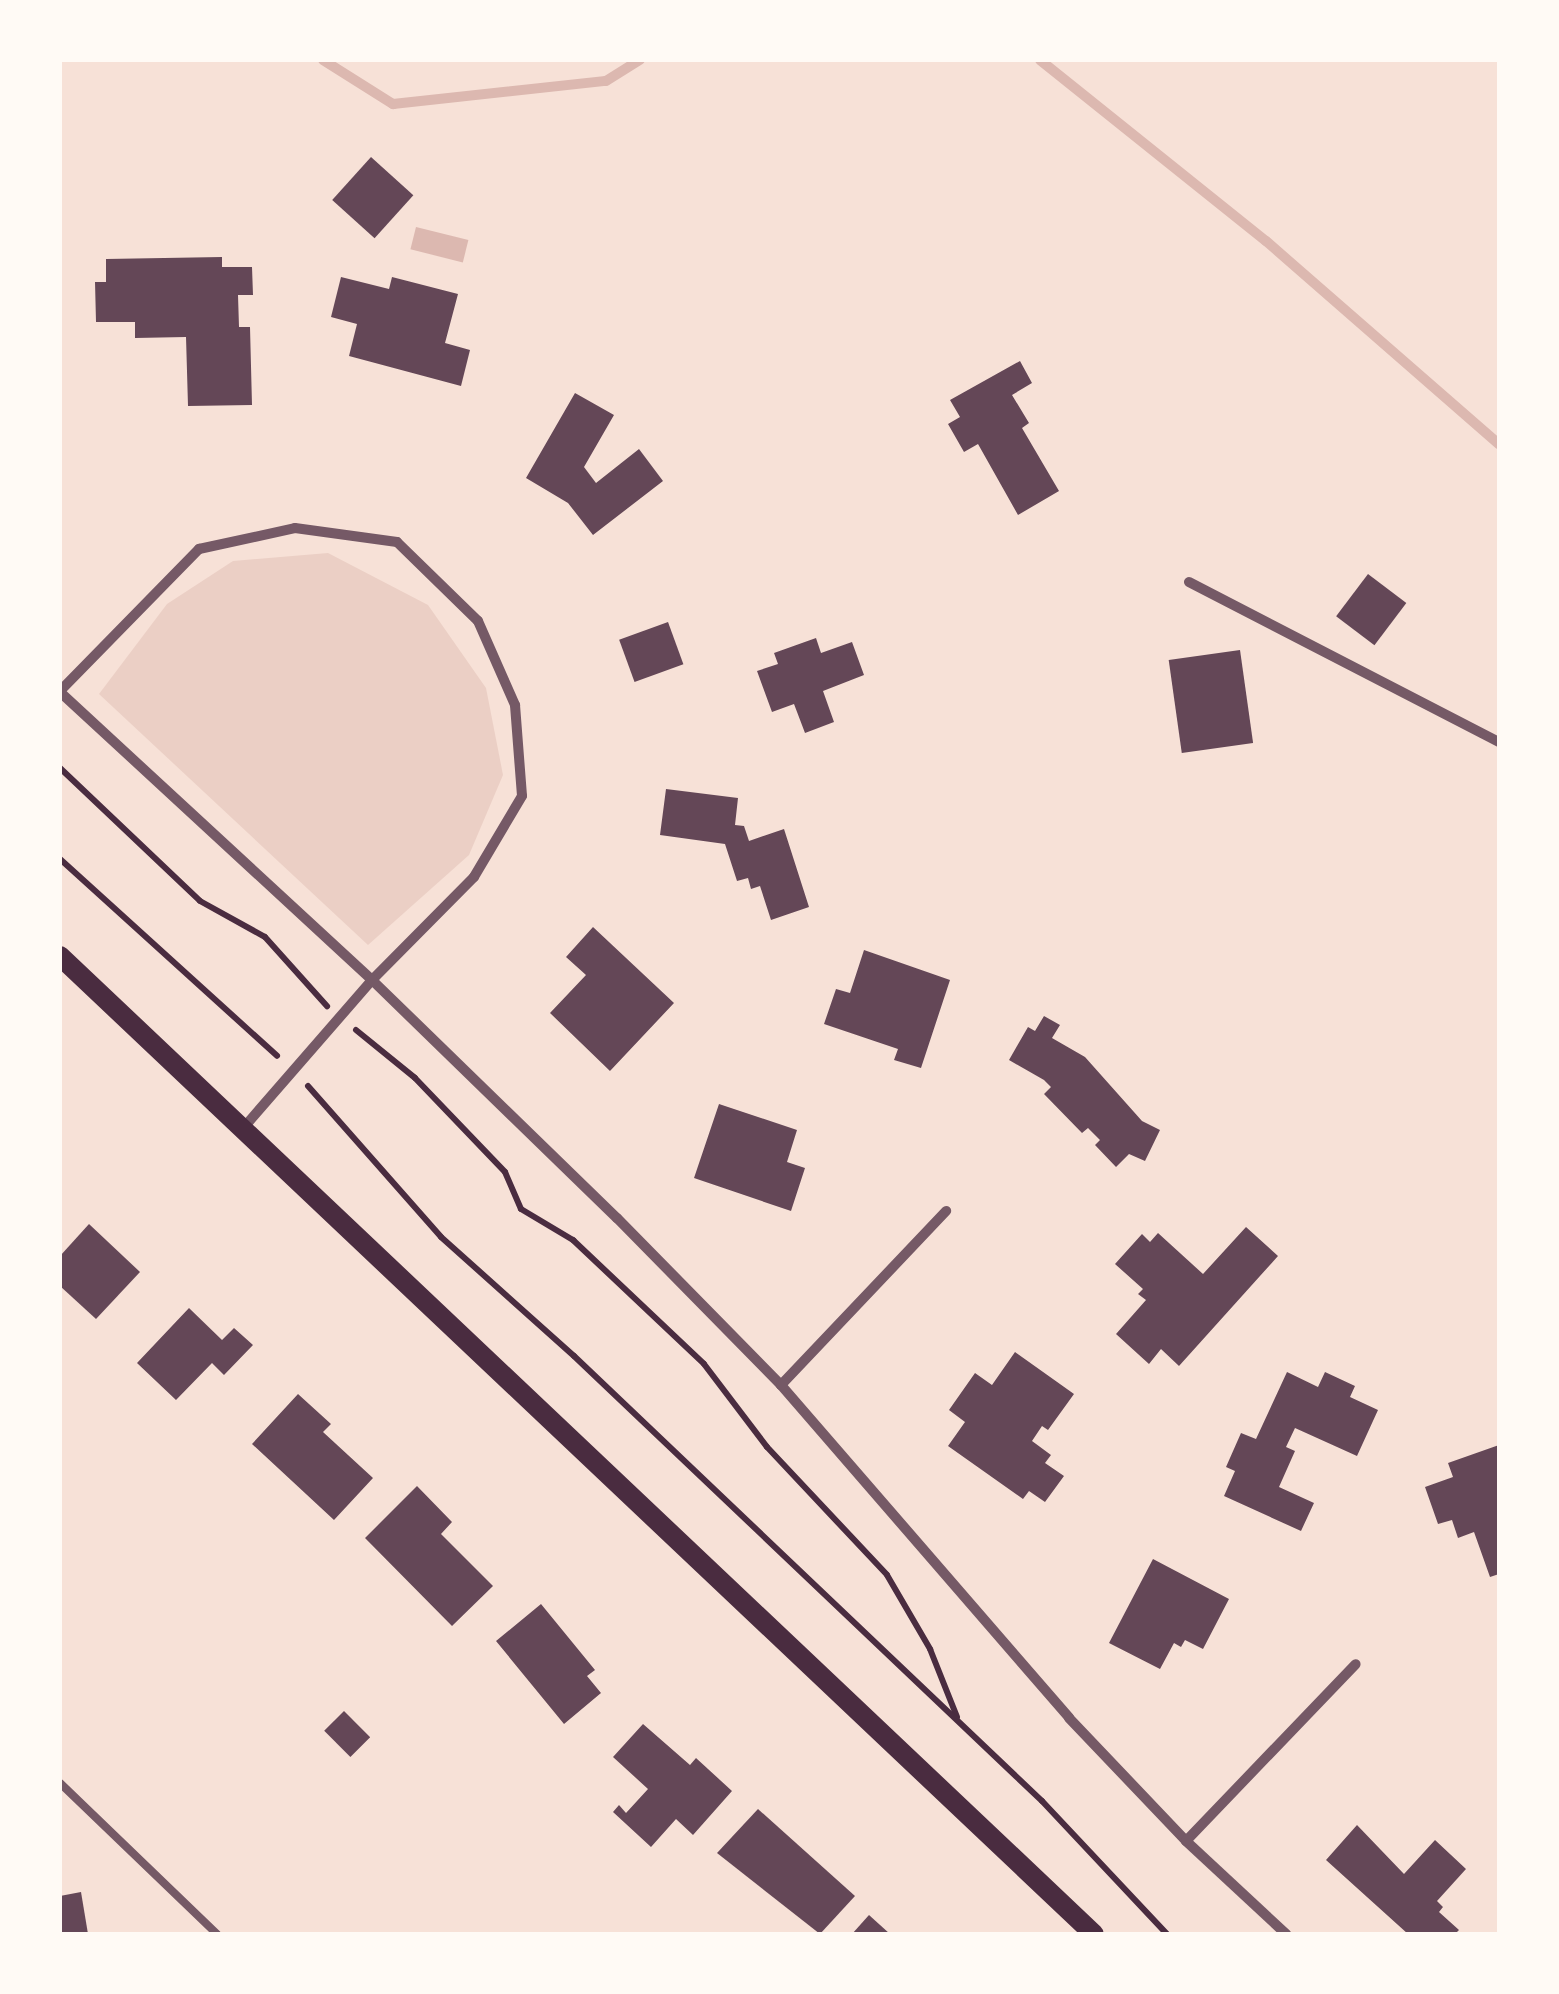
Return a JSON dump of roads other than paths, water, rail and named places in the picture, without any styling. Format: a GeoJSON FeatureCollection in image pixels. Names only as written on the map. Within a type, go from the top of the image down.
{"type":"FeatureCollection","features":[{"type":"Feature","properties":{"kind":"main road"},"geometry":{"type":"LineString","coordinates":[[60,956],[1094,1934]]}},
{"type":"Feature","properties":{"kind":"street"},"geometry":{"type":"LineString","coordinates":[[244,1127],[372,980],[474,877],[522,796],[516,705],[478,621],[398,542],[295,528],[199,549],[60,691],[372,980],[782,1385],[1070,1718],[1186,1841],[1286,1934]]}},
{"type":"Feature","properties":{"kind":"street"},"geometry":{"type":"LineString","coordinates":[[1189,582],[1499,742]]}},
{"type":"Feature","properties":{"kind":"street"},"geometry":{"type":"LineString","coordinates":[[782,1385],[946,1211]]}},
{"type":"Feature","properties":{"kind":"street"},"geometry":{"type":"LineString","coordinates":[[1186,1841],[1356,1664]]}},
{"type":"Feature","properties":{"kind":"lane"},"geometry":{"type":"LineString","coordinates":[[60,1783],[217,1934]]}},
{"type":"Feature","properties":{"kind":"waterway"},"geometry":{"type":"LineString","coordinates":[[323,60],[393,104],[606,81],[640,60]]}},
{"type":"Feature","properties":{"kind":"waterway"},"geometry":{"type":"LineString","coordinates":[[1040,60],[1266,241],[1499,444]]}}]}
